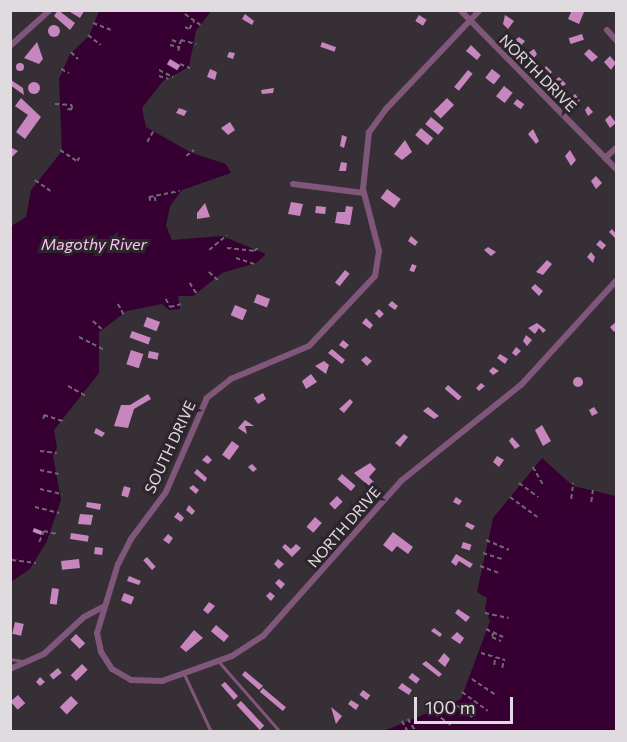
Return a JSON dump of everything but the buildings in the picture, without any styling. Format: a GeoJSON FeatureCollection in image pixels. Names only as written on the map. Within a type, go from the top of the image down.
{"type":"FeatureCollection","features":[{"type":"Feature","properties":{"kind":"street"},"geometry":{"type":"LineString","coordinates":[[10,46],[50,10]]}},
{"type":"Feature","properties":{"kind":"street","name":"NORTH DRIVE"},"geometry":{"type":"LineString","coordinates":[[460,10],[616,169]]}},
{"type":"Feature","properties":{"kind":"street","name":"SOUTH DRIVE"},"geometry":{"type":"LineString","coordinates":[[103,607],[118,564],[166,492],[207,398],[231,379],[309,346],[375,276],[379,250],[363,193],[365,152],[373,126],[480,10]]}},
{"type":"Feature","properties":{"kind":"street"},"geometry":{"type":"LineString","coordinates":[[607,30],[616,40]]}},
{"type":"Feature","properties":{"kind":"street"},"geometry":{"type":"LineString","coordinates":[[605,158],[616,148]]}},
{"type":"Feature","properties":{"kind":"street"},"geometry":{"type":"LineString","coordinates":[[293,184],[363,193]]}},
{"type":"Feature","properties":{"kind":"street","name":"NORTH DRIVE"},"geometry":{"type":"LineString","coordinates":[[103,607],[97,633],[101,652],[112,669],[131,680],[162,681],[219,662],[255,642],[282,619],[348,537],[401,481],[521,385],[616,281]]}},
{"type":"Feature","properties":{"kind":"street"},"geometry":{"type":"LineString","coordinates":[[10,669],[22,661],[44,654],[84,616],[103,607]]}},
{"type":"Feature","properties":{"kind":"lane"},"geometry":{"type":"LineString","coordinates":[[10,659],[22,661]]}},
{"type":"Feature","properties":{"kind":"lane"},"geometry":{"type":"LineString","coordinates":[[219,662],[280,732]]}},
{"type":"Feature","properties":{"kind":"lane"},"geometry":{"type":"LineString","coordinates":[[184,674],[211,732]]}},
{"type":"Feature","properties":{"kind":"path"},"geometry":{"type":"LineString","coordinates":[[185,14],[201,25]]}},
{"type":"Feature","properties":{"kind":"path"},"geometry":{"type":"LineString","coordinates":[[185,27],[189,29],[194,21]]}},
{"type":"Feature","properties":{"kind":"path"},"geometry":{"type":"LineString","coordinates":[[93,23],[111,30]]}},
{"type":"Feature","properties":{"kind":"path"},"geometry":{"type":"LineString","coordinates":[[88,35],[101,45]]}},
{"type":"Feature","properties":{"kind":"path"},"geometry":{"type":"LineString","coordinates":[[172,40],[196,44]]}},
{"type":"Feature","properties":{"kind":"path"},"geometry":{"type":"LineString","coordinates":[[178,51],[180,43]]}},
{"type":"Feature","properties":{"kind":"path"},"geometry":{"type":"LineString","coordinates":[[170,45],[179,47]]}},
{"type":"Feature","properties":{"kind":"path"},"geometry":{"type":"LineString","coordinates":[[71,52],[78,59]]}},
{"type":"Feature","properties":{"kind":"path"},"geometry":{"type":"LineString","coordinates":[[180,64],[190,68]]}},
{"type":"Feature","properties":{"kind":"path"},"geometry":{"type":"LineString","coordinates":[[61,69],[69,73]]}},
{"type":"Feature","properties":{"kind":"path"},"geometry":{"type":"LineString","coordinates":[[159,70],[173,77]]}},
{"type":"Feature","properties":{"kind":"path"},"geometry":{"type":"LineString","coordinates":[[159,76],[169,79]]}},
{"type":"Feature","properties":{"kind":"path"},"geometry":{"type":"LineString","coordinates":[[56,104],[72,105],[72,110],[65,109]]}},
{"type":"Feature","properties":{"kind":"path"},"geometry":{"type":"LineString","coordinates":[[147,142],[154,130]]}},
{"type":"Feature","properties":{"kind":"path"},"geometry":{"type":"LineString","coordinates":[[60,150],[77,161],[79,158]]}},
{"type":"Feature","properties":{"kind":"path"},"geometry":{"type":"LineString","coordinates":[[186,156],[194,150]]}},
{"type":"Feature","properties":{"kind":"path"},"geometry":{"type":"LineString","coordinates":[[35,180],[51,191]]}},
{"type":"Feature","properties":{"kind":"path"},"geometry":{"type":"LineString","coordinates":[[150,201],[149,197],[179,192]]}},
{"type":"Feature","properties":{"kind":"path"},"geometry":{"type":"LineString","coordinates":[[154,196],[156,204]]}},
{"type":"Feature","properties":{"kind":"path"},"geometry":{"type":"LineString","coordinates":[[209,250],[227,235]]}},
{"type":"Feature","properties":{"kind":"path"},"geometry":{"type":"LineString","coordinates":[[227,248],[254,250],[259,247]]}},
{"type":"Feature","properties":{"kind":"path"},"geometry":{"type":"LineString","coordinates":[[236,258],[254,264]]}},
{"type":"Feature","properties":{"kind":"path"},"geometry":{"type":"LineString","coordinates":[[209,272],[219,281]]}},
{"type":"Feature","properties":{"kind":"path"},"geometry":{"type":"LineString","coordinates":[[190,283],[197,294]]}},
{"type":"Feature","properties":{"kind":"path"},"geometry":{"type":"LineString","coordinates":[[166,299],[170,307],[181,304]]}},
{"type":"Feature","properties":{"kind":"path"},"geometry":{"type":"LineString","coordinates":[[118,304],[124,315]]}},
{"type":"Feature","properties":{"kind":"path"},"geometry":{"type":"LineString","coordinates":[[92,323],[104,331]]}},
{"type":"Feature","properties":{"kind":"path"},"geometry":{"type":"LineString","coordinates":[[79,337],[103,349]]}},
{"type":"Feature","properties":{"kind":"path"},"geometry":{"type":"LineString","coordinates":[[68,386],[86,396]]}},
{"type":"Feature","properties":{"kind":"path"},"geometry":{"type":"LineString","coordinates":[[43,418],[44,415],[65,422]]}},
{"type":"Feature","properties":{"kind":"path"},"geometry":{"type":"LineString","coordinates":[[40,451],[57,453]]}},
{"type":"Feature","properties":{"kind":"path"},"geometry":{"type":"LineString","coordinates":[[533,467],[543,483]]}},
{"type":"Feature","properties":{"kind":"path"},"geometry":{"type":"LineString","coordinates":[[40,470],[59,474]]}},
{"type":"Feature","properties":{"kind":"path"},"geometry":{"type":"LineString","coordinates":[[519,483],[538,497]]}},
{"type":"Feature","properties":{"kind":"path"},"geometry":{"type":"LineString","coordinates":[[571,498],[573,483]]}},
{"type":"Feature","properties":{"kind":"path"},"geometry":{"type":"LineString","coordinates":[[591,502],[593,487]]}},
{"type":"Feature","properties":{"kind":"path"},"geometry":{"type":"LineString","coordinates":[[40,489],[62,494]]}},
{"type":"Feature","properties":{"kind":"path"},"geometry":{"type":"LineString","coordinates":[[510,497],[538,517]]}},
{"type":"Feature","properties":{"kind":"path"},"geometry":{"type":"LineString","coordinates":[[45,510],[47,506]]}},
{"type":"Feature","properties":{"kind":"path"},"geometry":{"type":"LineString","coordinates":[[35,507],[58,513]]}},
{"type":"Feature","properties":{"kind":"path"},"geometry":{"type":"LineString","coordinates":[[39,542],[44,531],[57,534]]}},
{"type":"Feature","properties":{"kind":"path"},"geometry":{"type":"LineString","coordinates":[[486,540],[509,550]]}},
{"type":"Feature","properties":{"kind":"path"},"geometry":{"type":"LineString","coordinates":[[483,553],[502,559]]}},
{"type":"Feature","properties":{"kind":"path"},"geometry":{"type":"LineString","coordinates":[[12,560],[36,563]]}},
{"type":"Feature","properties":{"kind":"path"},"geometry":{"type":"LineString","coordinates":[[480,566],[499,573]]}},
{"type":"Feature","properties":{"kind":"path"},"geometry":{"type":"LineString","coordinates":[[485,613],[508,618]]}},
{"type":"Feature","properties":{"kind":"path"},"geometry":{"type":"LineString","coordinates":[[486,629],[503,637]]}},
{"type":"Feature","properties":{"kind":"path"},"geometry":{"type":"LineString","coordinates":[[494,633],[492,637],[501,641]]}},
{"type":"Feature","properties":{"kind":"path"},"geometry":{"type":"LineString","coordinates":[[481,653],[505,660],[502,668]]}},
{"type":"Feature","properties":{"kind":"path"},"geometry":{"type":"LineString","coordinates":[[494,665],[496,657]]}},
{"type":"Feature","properties":{"kind":"path"},"geometry":{"type":"LineString","coordinates":[[472,679],[496,695]]}},
{"type":"Feature","properties":{"kind":"path"},"geometry":{"type":"LineString","coordinates":[[462,692],[488,711]]}},
{"type":"Feature","properties":{"kind":"path"},"geometry":{"type":"LineString","coordinates":[[451,701],[476,719]]}},
{"type":"Feature","properties":{"kind":"path"},"geometry":{"type":"LineString","coordinates":[[429,709],[451,725]]}},
{"type":"Feature","properties":{"kind":"path"},"geometry":{"type":"LineString","coordinates":[[408,719],[416,732]]}},
{"type":"Feature","properties":{"kind":"path"},"geometry":{"type":"LineString","coordinates":[[402,721],[408,732]]}},
{"type":"Feature","properties":{"kind":"water","name":"Magothy River"},"geometry":{"type":"Polygon","coordinates":[[[99,11],[211,11],[196,31],[189,67],[163,81],[142,108],[146,127],[192,153],[226,164],[231,173],[182,190],[170,206],[166,226],[172,240],[222,236],[266,254],[256,263],[222,273],[193,296],[178,296],[180,309],[169,310],[162,304],[127,311],[99,332],[99,373],[54,430],[57,448],[53,455],[61,500],[47,541],[30,569],[11,582],[11,226],[26,217],[31,190],[62,151],[59,79],[70,54],[89,36],[99,11]]]}},
{"type":"Feature","properties":{"kind":"water"},"geometry":{"type":"Polygon","coordinates":[[[542,458],[573,486],[616,496],[616,731],[384,731],[461,699],[490,621],[485,609],[487,598],[477,592],[493,518],[542,458]]]}}]}
